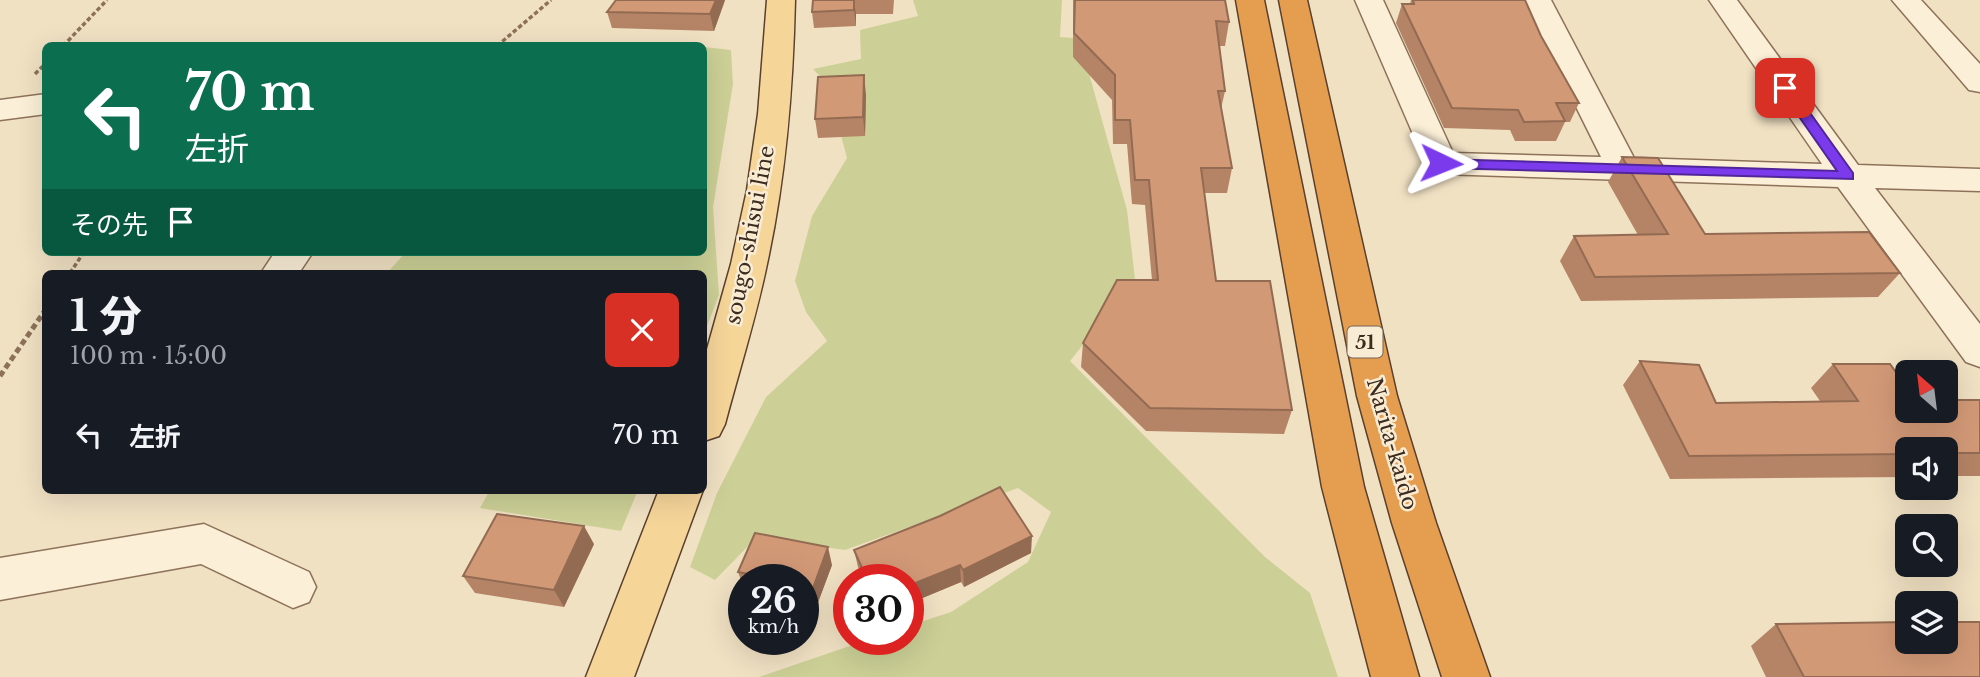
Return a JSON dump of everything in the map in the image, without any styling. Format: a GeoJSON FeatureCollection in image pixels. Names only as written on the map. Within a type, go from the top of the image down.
{"type":"FeatureCollection","features":[{"type":"Feature","properties":{"kind":"highway","name":"51"},"geometry":{"type":"LineString","coordinates":[[1250,0],[1343,487],[1395,677]]}},
{"type":"Feature","properties":{"kind":"highway","name":"Narita-kaido"},"geometry":{"type":"LineString","coordinates":[[1293,0],[1377,396],[1414,523],[1466,677]]}},
{"type":"Feature","properties":{"kind":"main road","name":"sougo-shisui line"},"geometry":{"type":"LineString","coordinates":[[707,414],[740,300],[764,184],[780,40],[781,0]]}},
{"type":"Feature","properties":{"kind":"main road"},"geometry":{"type":"LineString","coordinates":[[610,677],[679,494]]}},
{"type":"Feature","properties":{"kind":"street"},"geometry":{"type":"LineString","coordinates":[[1369,0],[1441,163],[1980,180]]}},
{"type":"Feature","properties":{"kind":"street"},"geometry":{"type":"LineString","coordinates":[[1537,0],[1623,168]]}},
{"type":"Feature","properties":{"kind":"street"},"geometry":{"type":"LineString","coordinates":[[1723,0],[1848,176],[1980,352]]}},
{"type":"Feature","properties":{"kind":"street"},"geometry":{"type":"LineString","coordinates":[[1906,0],[1980,83]]}},
{"type":"Feature","properties":{"kind":"street"},"geometry":{"type":"LineString","coordinates":[[0,110],[42,105]]}},
{"type":"Feature","properties":{"kind":"street"},"geometry":{"type":"LineString","coordinates":[[281,270],[292,256]]}},
{"type":"Feature","properties":{"kind":"street"},"geometry":{"type":"LineString","coordinates":[[0,579],[204,544],[293,587]]}},
{"type":"Feature","properties":{"kind":"path"},"geometry":{"type":"LineString","coordinates":[[67,42],[107,0]]}},
{"type":"Feature","properties":{"kind":"path"},"geometry":{"type":"LineString","coordinates":[[502,42],[551,0]]}},
{"type":"Feature","properties":{"kind":"path"},"geometry":{"type":"LineString","coordinates":[[0,376],[42,315]]}},
{"type":"Feature","properties":{"kind":"green space"},"geometry":{"type":"Polygon","coordinates":[[[913,0],[1062,0],[1060,37],[1099,40],[1090,77],[1127,210],[1135,279],[1070,361],[1265,557],[1310,593],[1338,677],[759,677],[833,652],[833,655],[924,655],[924,621],[951,612],[1028,562],[1051,512],[1018,488],[845,550],[756,538],[715,580],[690,567],[717,493],[766,397],[827,341],[806,312],[795,281],[812,216],[847,158],[827,84],[813,69],[861,59],[860,30],[918,16],[913,0]]]}},
{"type":"Feature","properties":{"kind":"green space"},"geometry":{"type":"Polygon","coordinates":[[[707,47],[731,50],[733,84],[713,207],[719,295],[707,326],[707,270],[390,270],[402,256],[707,256],[707,47]]]}},
{"type":"Feature","properties":{"kind":"green space"},"geometry":{"type":"Polygon","coordinates":[[[488,494],[636,494],[621,531],[480,508],[488,494]]]}},
{"type":"Feature","properties":{"kind":"building"},"geometry":{"type":"Polygon","coordinates":[[[616,0],[716,0],[710,14],[607,12],[616,0]]]}},
{"type":"Feature","properties":{"kind":"building"},"geometry":{"type":"Polygon","coordinates":[[[813,0],[854,0],[854,10],[812,12],[813,0]]]}},
{"type":"Feature","properties":{"kind":"building"},"geometry":{"type":"Polygon","coordinates":[[[1075,0],[1225,0],[1229,22],[1216,21],[1225,91],[1218,91],[1232,168],[1201,168],[1216,281],[1270,281],[1292,410],[1150,408],[1083,343],[1117,280],[1158,280],[1149,180],[1135,180],[1130,120],[1115,120],[1115,75],[1074,33],[1075,0]]]}},
{"type":"Feature","properties":{"kind":"building"},"geometry":{"type":"Polygon","coordinates":[[[1413,0],[1525,0],[1541,36],[1579,103],[1556,103],[1565,121],[1524,122],[1518,110],[1452,108],[1402,4],[1414,4],[1413,0]]]}},
{"type":"Feature","properties":{"kind":"building"},"geometry":{"type":"Polygon","coordinates":[[[864,75],[863,117],[815,119],[818,77],[864,75]]]}},
{"type":"Feature","properties":{"kind":"building"},"geometry":{"type":"Polygon","coordinates":[[[1622,157],[1658,158],[1705,234],[1869,232],[1900,273],[1595,277],[1574,236],[1668,234],[1622,157]]]}},
{"type":"Feature","properties":{"kind":"building"},"geometry":{"type":"Polygon","coordinates":[[[1640,361],[1699,365],[1716,403],[1858,401],[1833,364],[1890,364],[1895,371],[1895,424],[1958,424],[1958,400],[1980,400],[1980,453],[1958,453],[1958,437],[1895,437],[1895,454],[1689,456],[1640,361]]]}},
{"type":"Feature","properties":{"kind":"building"},"geometry":{"type":"Polygon","coordinates":[[[1000,487],[1032,536],[963,570],[960,565],[924,580],[924,564],[860,564],[854,550],[940,516],[1000,487]]]}},
{"type":"Feature","properties":{"kind":"building"},"geometry":{"type":"Polygon","coordinates":[[[497,514],[584,526],[554,590],[463,576],[497,514]]]}},
{"type":"Feature","properties":{"kind":"building"},"geometry":{"type":"Polygon","coordinates":[[[755,533],[828,547],[819,572],[819,564],[741,564],[755,533]]]}},
{"type":"Feature","properties":{"kind":"building"},"geometry":{"type":"Polygon","coordinates":[[[1895,622],[1895,654],[1958,654],[1958,622],[1980,622],[1980,677],[1804,677],[1776,624],[1895,622]]]}},
{"type":"Feature","properties":{"kind":"route"},"geometry":{"type":"LineString","coordinates":[[1441,163],[1848,176],[1785,88]]}}]}
